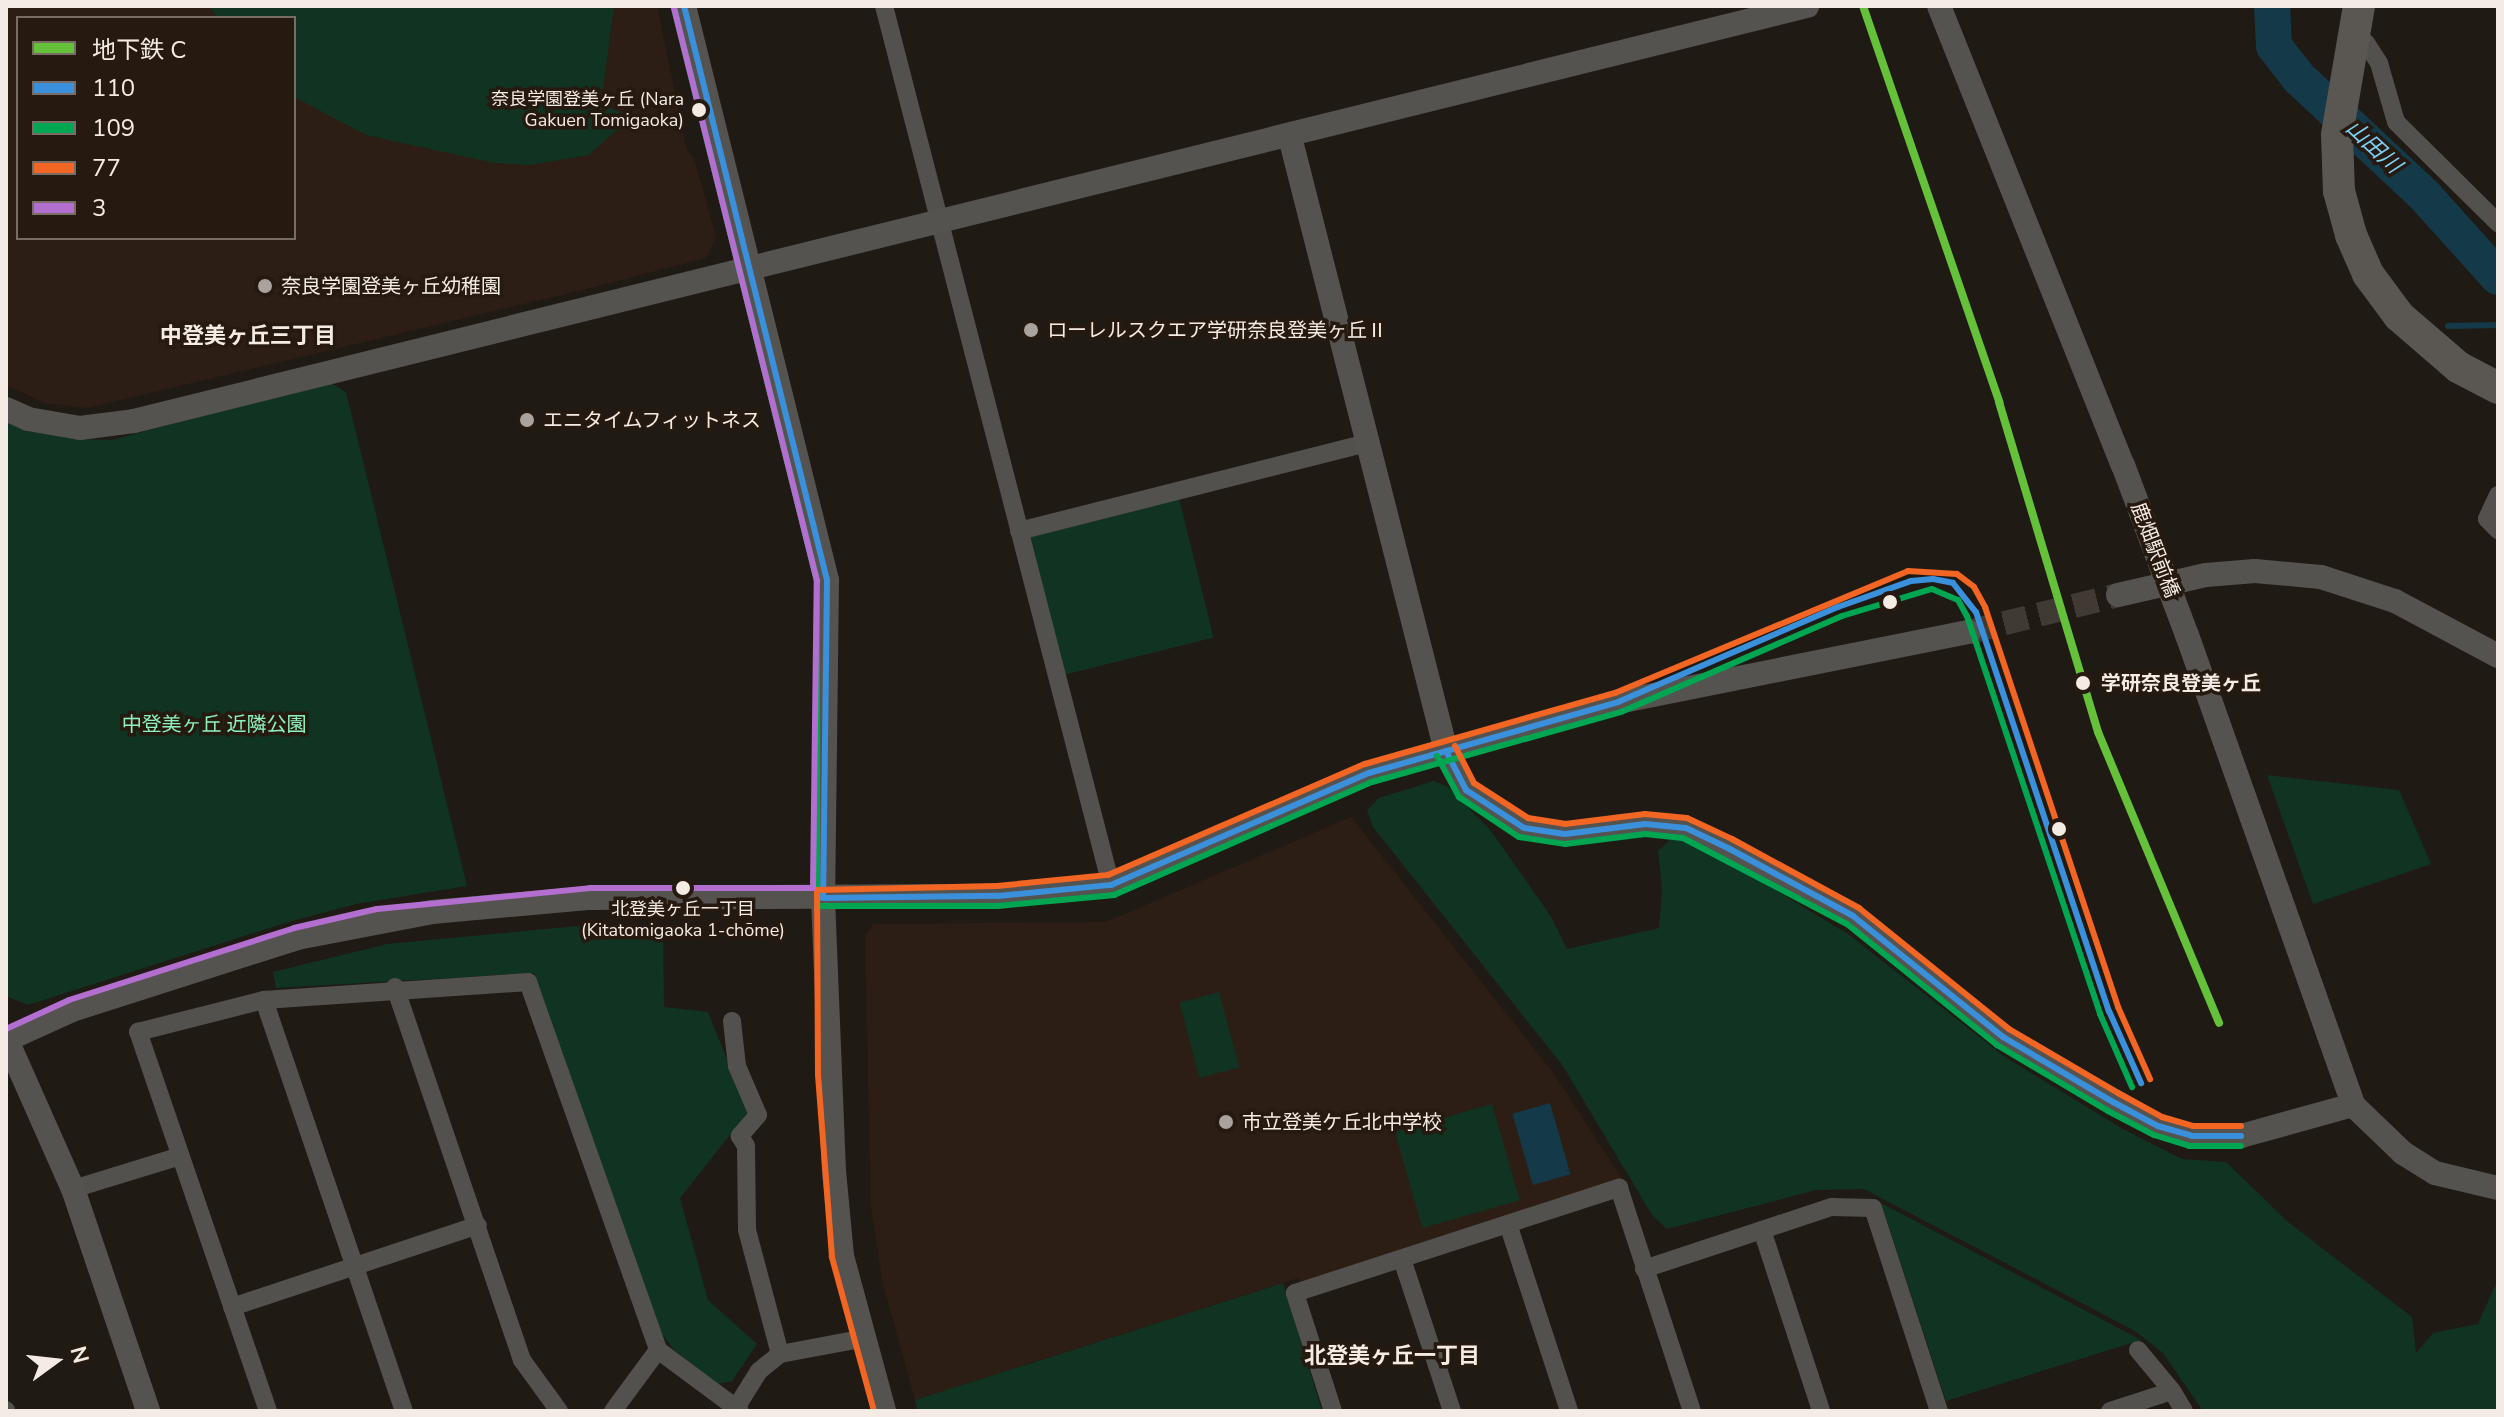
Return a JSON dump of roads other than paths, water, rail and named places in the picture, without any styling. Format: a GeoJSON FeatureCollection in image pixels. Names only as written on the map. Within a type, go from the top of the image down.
{"type":"FeatureCollection","features":[{"type":"Feature","properties":{"kind":"highway"},"geometry":{"type":"LineString","coordinates":[[2356,20],[2337,135],[2339,191],[2368,274],[2399,316],[2431,346],[2498,388]]}},
{"type":"Feature","properties":{"kind":"street"},"geometry":{"type":"LineString","coordinates":[[684,6],[752,269],[827,580],[823,898],[834,1171],[842,1256],[860,1339],[884,1411]]}},
{"type":"Feature","properties":{"kind":"street"},"geometry":{"type":"LineString","coordinates":[[884,6],[1111,885]]}},
{"type":"Feature","properties":{"kind":"street"},"geometry":{"type":"LineString","coordinates":[[6,409],[56,424],[107,426],[1290,137],[1807,6]]}},
{"type":"Feature","properties":{"kind":"street","name":"鹿畑駅前橋"},"geometry":{"type":"LineString","coordinates":[[1939,6],[2123,465],[2187,635],[2353,1105]]}},
{"type":"Feature","properties":{"kind":"street"},"geometry":{"type":"LineString","coordinates":[[2356,20],[2379,63],[2396,122],[2498,223]]}},
{"type":"Feature","properties":{"kind":"street"},"geometry":{"type":"LineString","coordinates":[[1290,137],[1446,751],[1466,790],[1524,828],[1565,834],[1645,824],[1686,828],[1728,848],[1853,916],[2003,1037],[2158,1126],[2192,1136],[2241,1136],[2353,1105],[2403,1153],[2435,1173],[2498,1188]]}},
{"type":"Feature","properties":{"kind":"street"},"geometry":{"type":"LineString","coordinates":[[1019,531],[1366,443]]}},
{"type":"Feature","properties":{"kind":"street"},"geometry":{"type":"LineString","coordinates":[[2498,495],[2487,519],[2498,530]]}},
{"type":"Feature","properties":{"kind":"street"},"geometry":{"type":"LineString","coordinates":[[2118,595],[2206,575],[2255,571],[2321,577],[2395,601],[2498,656]]}},
{"type":"Feature","properties":{"kind":"street"},"geometry":{"type":"LineString","coordinates":[[148,1411],[73,1189],[6,1039],[87,1005],[297,938],[379,919],[590,898],[998,896],[1111,885],[1369,773],[1618,702],[1969,632]]}},
{"type":"Feature","properties":{"kind":"street"},"geometry":{"type":"LineString","coordinates":[[268,1411],[138,1032],[264,1000],[395,987],[528,982],[658,1350],[736,1410],[759,1371],[780,1354],[860,1339]]}},
{"type":"Feature","properties":{"kind":"street"},"geometry":{"type":"LineString","coordinates":[[395,987],[522,1360],[559,1411]]}},
{"type":"Feature","properties":{"kind":"street"},"geometry":{"type":"LineString","coordinates":[[264,1000],[404,1411]]}},
{"type":"Feature","properties":{"kind":"street"},"geometry":{"type":"LineString","coordinates":[[732,1021],[737,1066],[758,1115],[740,1136],[746,1146],[747,1230],[780,1354]]}},
{"type":"Feature","properties":{"kind":"street"},"geometry":{"type":"LineString","coordinates":[[73,1189],[180,1156]]}},
{"type":"Feature","properties":{"kind":"street"},"geometry":{"type":"LineString","coordinates":[[1333,1411],[1295,1293],[1619,1188],[1692,1411]]}},
{"type":"Feature","properties":{"kind":"street"},"geometry":{"type":"LineString","coordinates":[[1644,1269],[1832,1207],[1873,1208],[1939,1411]]}},
{"type":"Feature","properties":{"kind":"street"},"geometry":{"type":"LineString","coordinates":[[1508,1224],[1569,1411]]}},
{"type":"Feature","properties":{"kind":"street"},"geometry":{"type":"LineString","coordinates":[[232,1307],[478,1225]]}},
{"type":"Feature","properties":{"kind":"street"},"geometry":{"type":"LineString","coordinates":[[1762,1230],[1821,1411]]}},
{"type":"Feature","properties":{"kind":"street"},"geometry":{"type":"LineString","coordinates":[[1402,1259],[1452,1411]]}},
{"type":"Feature","properties":{"kind":"street"},"geometry":{"type":"LineString","coordinates":[[613,1411],[658,1350]]}},
{"type":"Feature","properties":{"kind":"street"},"geometry":{"type":"LineString","coordinates":[[2138,1350],[2172,1391],[2184,1411]]}},
{"type":"Feature","properties":{"kind":"street"},"geometry":{"type":"LineString","coordinates":[[2110,1411],[2172,1391]]}},
{"type":"Feature","properties":{"kind":"water"},"geometry":{"type":"Polygon","coordinates":[[[1550,1103],[1570,1174],[1533,1185],[1513,1114],[1550,1103]]]}},
{"type":"Feature","properties":{"kind":"waterway","name":"山田川"},"geometry":{"type":"LineString","coordinates":[[2272,6],[2274,46],[2299,78],[2425,196],[2498,277]]}},
{"type":"Feature","properties":{"kind":"waterway"},"geometry":{"type":"LineString","coordinates":[[2448,326],[2498,325]]}},
{"type":"Feature","properties":{"kind":"tunnel"},"geometry":{"type":"LineString","coordinates":[[1969,632],[2118,595]]}},
{"type":"Feature","properties":{"kind":"metro line","name":"C"},"geometry":{"type":"LineString","coordinates":[[1863,6],[1999,402],[2098,732],[2219,1023]]}},
{"type":"Feature","properties":{"kind":"place","name":"奈良学園登美ヶ丘 (Nara Gakuen Tomigaoka)"},"geometry":{"type":"Point","coordinates":[699,110]}},
{"type":"Feature","properties":{"kind":"place","name":"奈良学園登美ヶ丘幼稚園"},"geometry":{"type":"Point","coordinates":[265,286]}},
{"type":"Feature","properties":{"kind":"place","name":"ローレルスクエア学研奈良登美ヶ丘Ⅱ"},"geometry":{"type":"Point","coordinates":[1031,330]}},
{"type":"Feature","properties":{"kind":"place","name":"エニタイムフィットネス"},"geometry":{"type":"Point","coordinates":[527,420]}},
{"type":"Feature","properties":{"kind":"place","name":"学研奈良登美ヶ丘"},"geometry":{"type":"Point","coordinates":[2083,683]}},
{"type":"Feature","properties":{"kind":"place","name":"北登美ヶ丘一丁目 (Kitatomigaoka 1-chōme)"},"geometry":{"type":"Point","coordinates":[683,888]}},
{"type":"Feature","properties":{"kind":"place","name":"市立登美ケ丘北中学校"},"geometry":{"type":"Point","coordinates":[1226,1122]}},
{"type":"Feature","properties":{"kind":"district","name":"中登美ヶ丘三丁目"},"geometry":{"type":"Point","coordinates":[248,337]}},
{"type":"Feature","properties":{"kind":"district","name":"北登美ヶ丘一丁目"},"geometry":{"type":"Point","coordinates":[1392,1357]}},
{"type":"Feature","properties":{"kind":"park label","name":"中登美ヶ丘 近隣公園"},"geometry":{"type":"Point","coordinates":[214,724]}}]}
